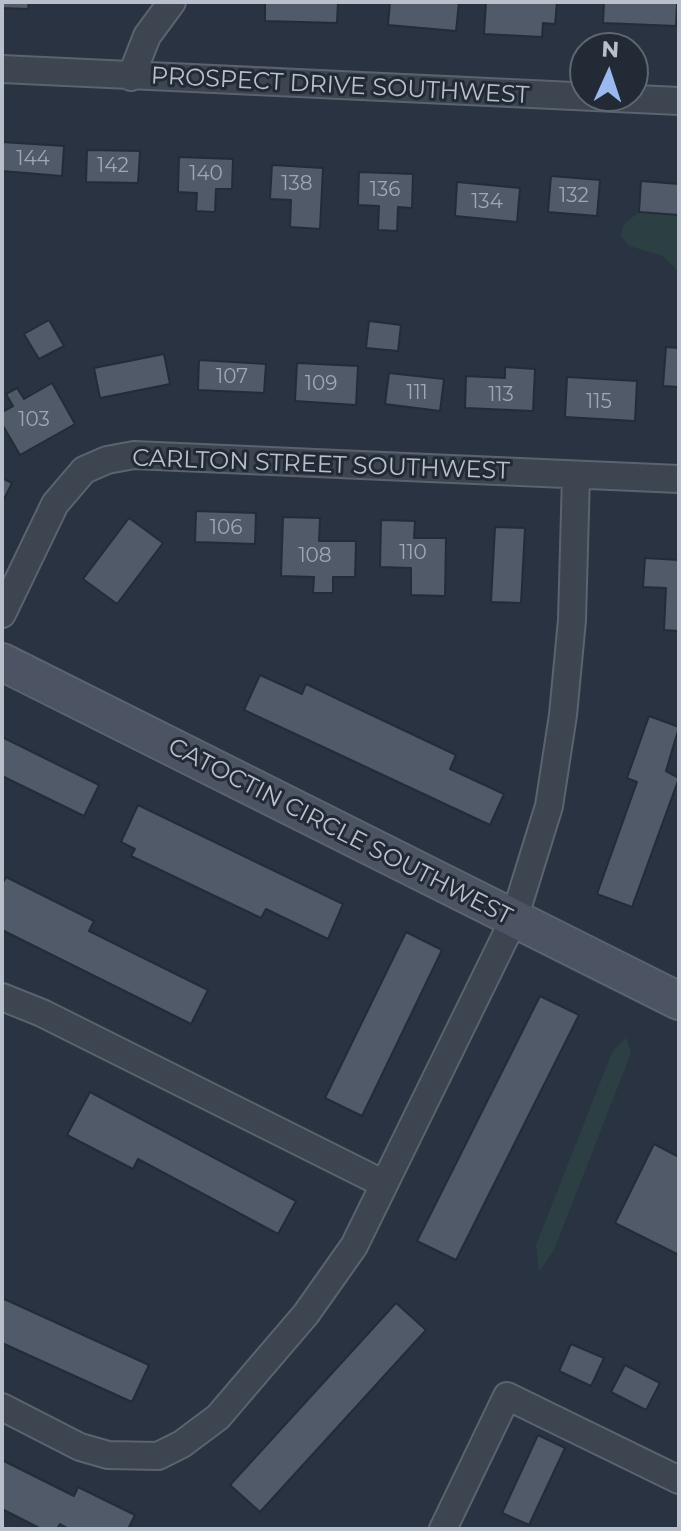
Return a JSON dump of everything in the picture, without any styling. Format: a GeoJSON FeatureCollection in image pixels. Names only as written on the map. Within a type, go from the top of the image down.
{"type":"FeatureCollection","features":[{"type":"Feature","properties":{"kind":"main road","name":"CATOCTIN CIRCLE SOUTHWEST"},"geometry":{"type":"LineString","coordinates":[[2,662],[679,1001]]}},
{"type":"Feature","properties":{"kind":"street"},"geometry":{"type":"LineString","coordinates":[[131,77],[147,36],[172,2]]}},
{"type":"Feature","properties":{"kind":"street","name":"PROSPECT DRIVE SOUTHWEST"},"geometry":{"type":"LineString","coordinates":[[2,69],[679,101]]}},
{"type":"Feature","properties":{"kind":"street","name":"CARLTON STREET SOUTHWEST"},"geometry":{"type":"LineString","coordinates":[[2,614],[55,504],[84,470],[107,460],[134,455],[679,479]]}},
{"type":"Feature","properties":{"kind":"street"},"geometry":{"type":"LineString","coordinates":[[2,1407],[80,1447],[108,1455],[158,1456],[182,1444],[218,1417],[306,1314],[354,1246],[514,919],[549,806],[563,715],[572,620],[576,475]]}},
{"type":"Feature","properties":{"kind":"street"},"geometry":{"type":"LineString","coordinates":[[2,997],[42,1013],[384,1184]]}},
{"type":"Feature","properties":{"kind":"street"},"geometry":{"type":"LineString","coordinates":[[443,1529],[507,1396],[679,1480]]}},
{"type":"Feature","properties":{"kind":"green space"},"geometry":{"type":"Polygon","coordinates":[[[639,212],[679,215],[679,272],[663,256],[629,246],[620,235],[625,223],[639,212]]]}},
{"type":"Feature","properties":{"kind":"green space"},"geometry":{"type":"Polygon","coordinates":[[[626,1038],[631,1053],[554,1250],[539,1272],[536,1245],[613,1050],[626,1038]]]}},
{"type":"Feature","properties":{"kind":"building"},"geometry":{"type":"Polygon","coordinates":[[[2,2],[29,2],[28,9],[2,8],[2,2]]]}},
{"type":"Feature","properties":{"kind":"building"},"geometry":{"type":"Polygon","coordinates":[[[265,2],[338,2],[337,23],[265,21],[265,2]]]}},
{"type":"Feature","properties":{"kind":"building"},"geometry":{"type":"Polygon","coordinates":[[[390,2],[459,2],[456,31],[388,25],[390,2]]]}},
{"type":"Feature","properties":{"kind":"building"},"geometry":{"type":"Polygon","coordinates":[[[486,2],[557,2],[555,24],[543,23],[542,37],[484,34],[486,2]]]}},
{"type":"Feature","properties":{"kind":"building"},"geometry":{"type":"Polygon","coordinates":[[[604,2],[677,2],[676,26],[603,23],[604,2]]]}},
{"type":"Feature","properties":{"kind":"building"},"geometry":{"type":"Polygon","coordinates":[[[2,142],[64,146],[62,176],[2,171],[2,142]]]}},
{"type":"Feature","properties":{"kind":"building"},"geometry":{"type":"Polygon","coordinates":[[[87,150],[140,151],[138,183],[86,182],[87,150]]]}},
{"type":"Feature","properties":{"kind":"building"},"geometry":{"type":"Polygon","coordinates":[[[179,157],[233,159],[232,189],[216,189],[215,212],[196,211],[197,193],[178,192],[179,157]]]}},
{"type":"Feature","properties":{"kind":"building"},"geometry":{"type":"Polygon","coordinates":[[[272,165],[323,168],[320,229],[290,227],[291,200],[270,199],[272,165]]]}},
{"type":"Feature","properties":{"kind":"building"},"geometry":{"type":"Polygon","coordinates":[[[359,172],[413,174],[412,208],[398,207],[397,231],[378,230],[379,206],[358,205],[359,172]]]}},
{"type":"Feature","properties":{"kind":"building"},"geometry":{"type":"Polygon","coordinates":[[[551,176],[600,180],[597,216],[548,212],[551,176]]]}},
{"type":"Feature","properties":{"kind":"building"},"geometry":{"type":"Polygon","coordinates":[[[641,181],[679,184],[679,215],[639,212],[641,181]]]}},
{"type":"Feature","properties":{"kind":"building"},"geometry":{"type":"Polygon","coordinates":[[[457,182],[520,188],[517,222],[455,216],[457,182]]]}},
{"type":"Feature","properties":{"kind":"building"},"geometry":{"type":"Polygon","coordinates":[[[49,320],[64,346],[39,359],[24,334],[49,320]]]}},
{"type":"Feature","properties":{"kind":"building"},"geometry":{"type":"Polygon","coordinates":[[[369,321],[401,325],[398,351],[366,348],[369,321]]]}},
{"type":"Feature","properties":{"kind":"building"},"geometry":{"type":"Polygon","coordinates":[[[666,347],[679,348],[679,387],[663,386],[666,347]]]}},
{"type":"Feature","properties":{"kind":"building"},"geometry":{"type":"Polygon","coordinates":[[[164,354],[170,384],[100,398],[94,368],[164,354]]]}},
{"type":"Feature","properties":{"kind":"building"},"geometry":{"type":"Polygon","coordinates":[[[199,360],[266,364],[264,393],[198,390],[199,360]]]}},
{"type":"Feature","properties":{"kind":"building"},"geometry":{"type":"Polygon","coordinates":[[[297,363],[358,366],[356,405],[295,401],[297,363]]]}},
{"type":"Feature","properties":{"kind":"building"},"geometry":{"type":"Polygon","coordinates":[[[505,367],[535,369],[533,411],[465,408],[466,376],[505,378],[505,367]]]}},
{"type":"Feature","properties":{"kind":"building"},"geometry":{"type":"Polygon","coordinates":[[[389,373],[444,379],[440,411],[385,404],[389,373]]]}},
{"type":"Feature","properties":{"kind":"building"},"geometry":{"type":"Polygon","coordinates":[[[567,377],[637,381],[635,421],[565,417],[567,377]]]}},
{"type":"Feature","properties":{"kind":"building"},"geometry":{"type":"Polygon","coordinates":[[[52,383],[75,424],[20,455],[2,424],[2,412],[13,406],[6,394],[17,388],[24,399],[52,383]]]}},
{"type":"Feature","properties":{"kind":"building"},"geometry":{"type":"Polygon","coordinates":[[[2,478],[12,483],[2,503],[2,478]]]}},
{"type":"Feature","properties":{"kind":"building"},"geometry":{"type":"Polygon","coordinates":[[[196,511],[256,513],[255,544],[195,542],[196,511]]]}},
{"type":"Feature","properties":{"kind":"building"},"geometry":{"type":"Polygon","coordinates":[[[283,517],[320,518],[319,541],[356,541],[355,577],[333,577],[333,593],[313,593],[314,577],[281,576],[283,517]]]}},
{"type":"Feature","properties":{"kind":"building"},"geometry":{"type":"Polygon","coordinates":[[[129,518],[163,543],[117,604],[83,579],[129,518]]]}},
{"type":"Feature","properties":{"kind":"building"},"geometry":{"type":"Polygon","coordinates":[[[381,520],[415,521],[414,538],[446,538],[445,596],[411,595],[411,568],[380,567],[381,520]]]}},
{"type":"Feature","properties":{"kind":"building"},"geometry":{"type":"Polygon","coordinates":[[[495,527],[525,528],[521,603],[491,602],[495,527]]]}},
{"type":"Feature","properties":{"kind":"building"},"geometry":{"type":"Polygon","coordinates":[[[645,558],[679,560],[679,631],[664,630],[666,588],[643,587],[645,558]]]}},
{"type":"Feature","properties":{"kind":"building"},"geometry":{"type":"Polygon","coordinates":[[[260,675],[302,694],[306,684],[456,755],[450,769],[504,794],[490,825],[244,710],[260,675]]]}},
{"type":"Feature","properties":{"kind":"building"},"geometry":{"type":"Polygon","coordinates":[[[649,716],[679,727],[666,771],[679,778],[632,907],[597,894],[637,782],[627,778],[649,716]]]}},
{"type":"Feature","properties":{"kind":"building"},"geometry":{"type":"Polygon","coordinates":[[[2,737],[99,785],[84,816],[2,776],[2,737]]]}},
{"type":"Feature","properties":{"kind":"building"},"geometry":{"type":"Polygon","coordinates":[[[138,805],[343,904],[328,939],[266,909],[261,918],[131,856],[135,849],[121,842],[138,805]]]}},
{"type":"Feature","properties":{"kind":"building"},"geometry":{"type":"Polygon","coordinates":[[[6,877],[94,921],[89,931],[208,990],[191,1024],[2,930],[2,884],[6,877]]]}},
{"type":"Feature","properties":{"kind":"building"},"geometry":{"type":"Polygon","coordinates":[[[406,932],[442,950],[362,1116],[325,1098],[406,932]]]}},
{"type":"Feature","properties":{"kind":"building"},"geometry":{"type":"Polygon","coordinates":[[[540,996],[579,1015],[456,1260],[417,1241],[540,996]]]}},
{"type":"Feature","properties":{"kind":"building"},"geometry":{"type":"Polygon","coordinates":[[[90,1092],[296,1201],[278,1234],[138,1159],[133,1169],[67,1135],[90,1092]]]}},
{"type":"Feature","properties":{"kind":"building"},"geometry":{"type":"Polygon","coordinates":[[[654,1144],[679,1157],[679,1255],[615,1223],[654,1144]]]}},
{"type":"Feature","properties":{"kind":"building"},"geometry":{"type":"Polygon","coordinates":[[[2,1298],[149,1365],[132,1402],[2,1343],[2,1298]]]}},
{"type":"Feature","properties":{"kind":"building"},"geometry":{"type":"Polygon","coordinates":[[[396,1303],[426,1330],[260,1512],[230,1485],[396,1303]]]}},
{"type":"Feature","properties":{"kind":"building"},"geometry":{"type":"Polygon","coordinates":[[[571,1344],[604,1358],[591,1386],[559,1371],[571,1344]]]}},
{"type":"Feature","properties":{"kind":"building"},"geometry":{"type":"Polygon","coordinates":[[[625,1365],[660,1383],[646,1410],[611,1392],[625,1365]]]}},
{"type":"Feature","properties":{"kind":"building"},"geometry":{"type":"Polygon","coordinates":[[[538,1435],[565,1448],[529,1525],[502,1513],[538,1435]]]}},
{"type":"Feature","properties":{"kind":"building"},"geometry":{"type":"Polygon","coordinates":[[[2,1460],[74,1496],[78,1487],[135,1515],[128,1529],[69,1529],[60,1524],[57,1529],[41,1529],[2,1509],[2,1460]]]}}]}
